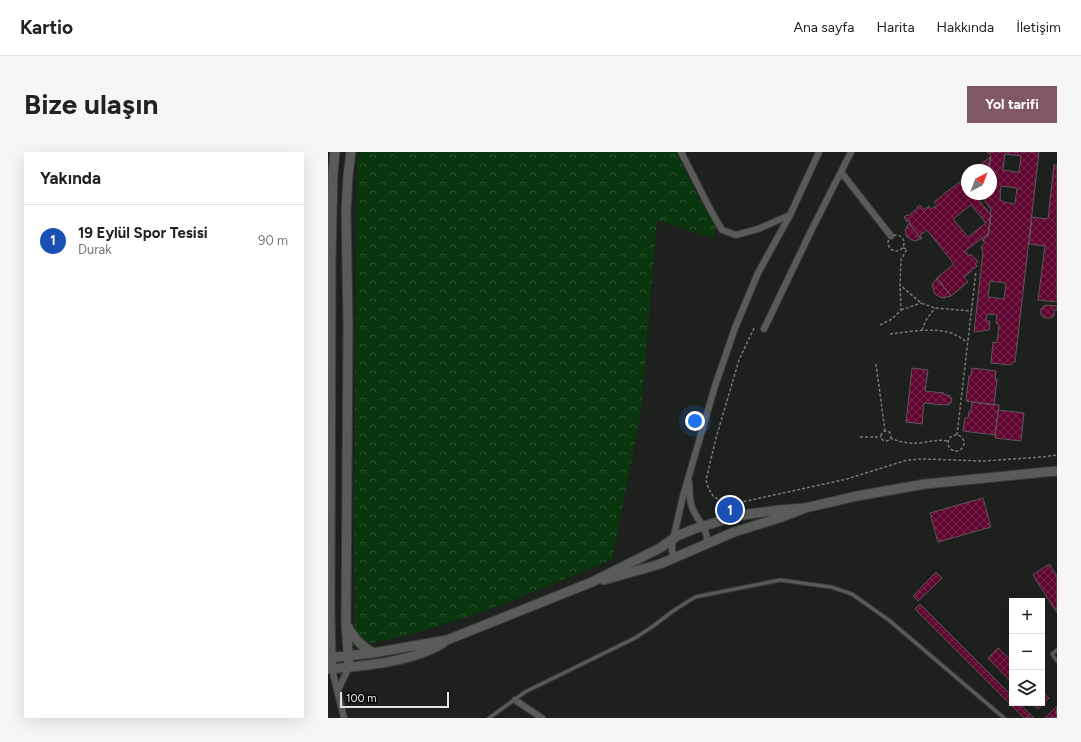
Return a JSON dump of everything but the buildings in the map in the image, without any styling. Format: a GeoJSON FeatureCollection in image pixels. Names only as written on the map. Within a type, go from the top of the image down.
{"type":"FeatureCollection","features":[{"type":"Feature","properties":{"kind":"main road"},"geometry":{"type":"LineString","coordinates":[[335,152],[330,181],[330,669],[377,663],[418,654],[437,647],[447,640]]}},
{"type":"Feature","properties":{"kind":"main road"},"geometry":{"type":"LineString","coordinates":[[349,667],[346,623],[348,325],[346,210],[351,152]]}},
{"type":"Feature","properties":{"kind":"main road"},"geometry":{"type":"LineString","coordinates":[[592,582],[635,572],[675,558],[734,532],[805,508],[857,496],[925,484],[1057,471]]}},
{"type":"Feature","properties":{"kind":"main road"},"geometry":{"type":"LineString","coordinates":[[329,658],[373,653],[447,640],[592,582],[660,548],[673,538],[703,526],[749,514],[805,508]]}},
{"type":"Feature","properties":{"kind":"main road"},"geometry":{"type":"LineString","coordinates":[[346,623],[354,638],[363,648],[373,653]]}},
{"type":"Feature","properties":{"kind":"street"},"geometry":{"type":"LineString","coordinates":[[681,152],[722,230],[736,235],[758,229],[790,215]]}},
{"type":"Feature","properties":{"kind":"street"},"geometry":{"type":"LineString","coordinates":[[675,558],[672,551],[673,538],[715,386],[735,328],[758,273],[790,215],[819,152]]}},
{"type":"Feature","properties":{"kind":"street"},"geometry":{"type":"LineString","coordinates":[[764,329],[851,152]]}},
{"type":"Feature","properties":{"kind":"street"},"geometry":{"type":"LineString","coordinates":[[841,172],[891,236]]}},
{"type":"Feature","properties":{"kind":"street"},"geometry":{"type":"LineString","coordinates":[[689,479],[692,507],[707,536],[707,545]]}},
{"type":"Feature","properties":{"kind":"street"},"geometry":{"type":"LineString","coordinates":[[338,690],[349,667]]}},
{"type":"Feature","properties":{"kind":"street"},"geometry":{"type":"LineString","coordinates":[[330,669],[338,690],[344,718]]}},
{"type":"Feature","properties":{"kind":"street"},"geometry":{"type":"LineString","coordinates":[[515,700],[542,718]]}},
{"type":"Feature","properties":{"kind":"lane"},"geometry":{"type":"LineString","coordinates":[[489,718],[525,692],[635,638],[652,628],[672,611],[695,597],[780,580],[831,587],[852,594],[890,621],[1004,718]]}},
{"type":"Feature","properties":{"kind":"lane"},"geometry":{"type":"LineString","coordinates":[[1057,650],[1052,654],[1057,661]]}},
{"type":"Feature","properties":{"kind":"path"},"geometry":{"type":"LineString","coordinates":[[896,235],[902,238],[904,242],[903,248],[898,252],[893,252],[890,249],[887,243],[891,236],[896,235]]}},
{"type":"Feature","properties":{"kind":"path"},"geometry":{"type":"LineString","coordinates":[[901,310],[900,285],[902,260],[907,250],[903,248]]}},
{"type":"Feature","properties":{"kind":"path"},"geometry":{"type":"LineString","coordinates":[[957,435],[976,271]]}},
{"type":"Feature","properties":{"kind":"path"},"geometry":{"type":"LineString","coordinates":[[900,285],[921,303],[935,308],[972,311]]}},
{"type":"Feature","properties":{"kind":"path"},"geometry":{"type":"LineString","coordinates":[[880,325],[892,320],[901,310],[921,303]]}},
{"type":"Feature","properties":{"kind":"path"},"geometry":{"type":"LineString","coordinates":[[922,331],[926,320],[935,308]]}},
{"type":"Feature","properties":{"kind":"path"},"geometry":{"type":"LineString","coordinates":[[754,328],[739,360],[716,438],[706,480],[710,492],[721,501],[733,504],[847,479],[907,460],[924,459],[984,461],[1057,455]]}},
{"type":"Feature","properties":{"kind":"path"},"geometry":{"type":"LineString","coordinates":[[890,334],[943,331],[953,333],[968,343]]}},
{"type":"Feature","properties":{"kind":"path"},"geometry":{"type":"LineString","coordinates":[[876,364],[885,431],[882,433],[881,437]]}},
{"type":"Feature","properties":{"kind":"path"},"geometry":{"type":"LineString","coordinates":[[885,431],[890,433],[890,438]]}},
{"type":"Feature","properties":{"kind":"path"},"geometry":{"type":"LineString","coordinates":[[957,435],[963,440],[963,446],[956,450],[948,445],[948,441],[951,436],[957,435]]}},
{"type":"Feature","properties":{"kind":"path"},"geometry":{"type":"LineString","coordinates":[[860,437],[881,437],[886,441],[890,438],[915,443],[938,440],[948,441]]}},
{"type":"Feature","properties":{"kind":"green space"},"geometry":{"type":"Polygon","coordinates":[[[360,152],[676,152],[698,197],[716,228],[713,238],[657,220],[641,411],[612,560],[521,597],[460,619],[429,629],[366,644],[358,637],[355,626],[354,520],[357,162],[360,152]]]}},
{"type":"Feature","properties":{"kind":"place","name":"19 Eylül Spor Tesisi"},"geometry":{"type":"Point","coordinates":[730,510]}}]}
